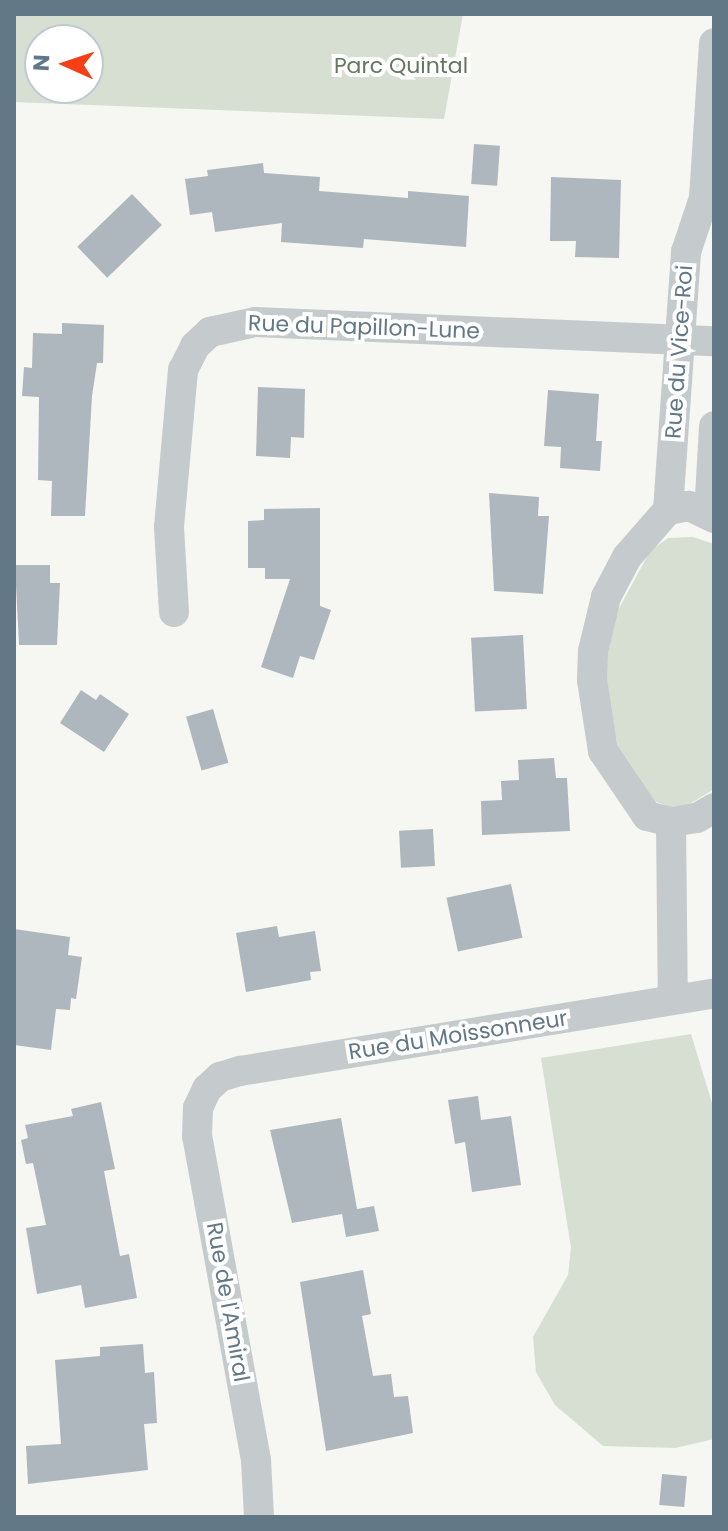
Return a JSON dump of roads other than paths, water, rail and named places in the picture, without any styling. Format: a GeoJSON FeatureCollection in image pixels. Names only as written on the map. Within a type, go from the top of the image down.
{"type":"FeatureCollection","features":[{"type":"Feature","properties":{"kind":"street","name":"Rue du Vice-Roi"},"geometry":{"type":"LineString","coordinates":[[714,43],[709,210],[686,252],[668,510],[689,506],[712,516],[714,426]]}},
{"type":"Feature","properties":{"kind":"street","name":"Rue du Papillon-Lune"},"geometry":{"type":"LineString","coordinates":[[174,612],[169,527],[183,370],[195,346],[210,332],[269,322],[714,341]]}},
{"type":"Feature","properties":{"kind":"street"},"geometry":{"type":"LineString","coordinates":[[668,510],[627,557],[606,597],[593,651],[592,680],[603,751],[647,816],[671,822],[697,818],[714,808]]}},
{"type":"Feature","properties":{"kind":"street"},"geometry":{"type":"LineString","coordinates":[[671,822],[673,999]]}},
{"type":"Feature","properties":{"kind":"street","name":"Rue du Moissonneur"},"geometry":{"type":"LineString","coordinates":[[207,1089],[220,1077],[240,1071],[714,993]]}},
{"type":"Feature","properties":{"kind":"street","name":"Rue de l'Amiral"},"geometry":{"type":"LineString","coordinates":[[207,1089],[198,1108],[197,1136],[256,1460],[259,1517]]}},
{"type":"Feature","properties":{"kind":"park label","name":"Parc Quintal"},"geometry":{"type":"Point","coordinates":[401,66]}}]}
